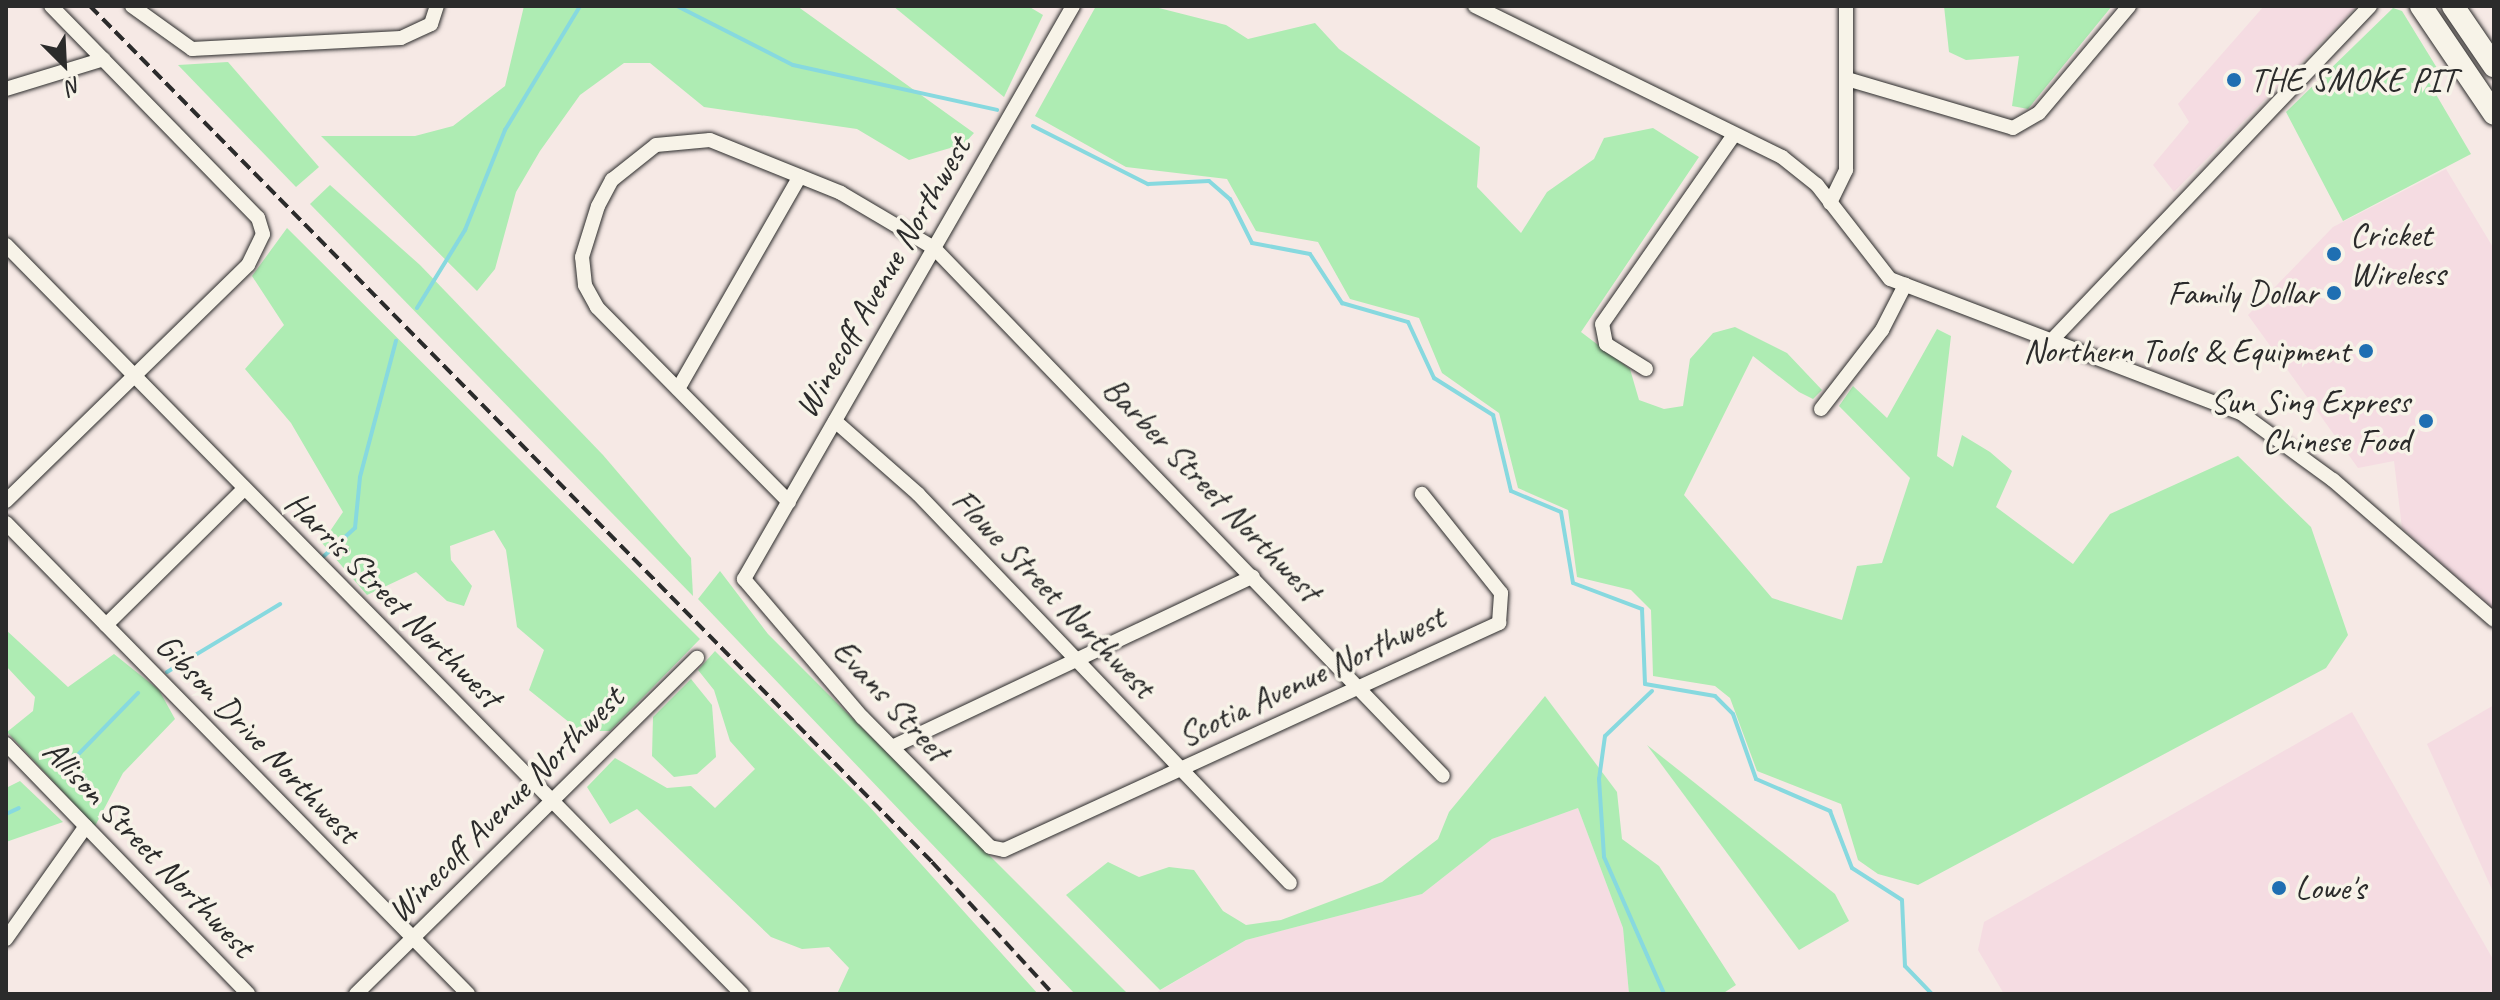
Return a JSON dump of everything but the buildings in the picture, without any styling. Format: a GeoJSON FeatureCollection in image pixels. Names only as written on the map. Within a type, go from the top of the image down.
{"type":"FeatureCollection","features":[{"type":"Feature","properties":{"kind":"highway"},"geometry":{"type":"LineString","coordinates":[[2421,6],[2494,114]]}},
{"type":"Feature","properties":{"kind":"highway"},"geometry":{"type":"LineString","coordinates":[[2453,6],[2494,66]]}},
{"type":"Feature","properties":{"kind":"street"},"geometry":{"type":"LineString","coordinates":[[6,501],[248,265],[263,234],[258,218],[51,6]]}},
{"type":"Feature","properties":{"kind":"street"},"geometry":{"type":"LineString","coordinates":[[132,6],[192,49],[401,38],[424,30],[437,6]]}},
{"type":"Feature","properties":{"kind":"street","name":"Winecoff Avenue Northwest"},"geometry":{"type":"LineString","coordinates":[[744,579],[1073,6]]}},
{"type":"Feature","properties":{"kind":"street"},"geometry":{"type":"LineString","coordinates":[[1830,203],[1846,170],[1846,6]]}},
{"type":"Feature","properties":{"kind":"street"},"geometry":{"type":"LineString","coordinates":[[1847,79],[2013,128],[2039,113],[2129,6]]}},
{"type":"Feature","properties":{"kind":"street"},"geometry":{"type":"LineString","coordinates":[[2052,340],[2370,6]]}},
{"type":"Feature","properties":{"kind":"street"},"geometry":{"type":"LineString","coordinates":[[1481,8],[1802,171],[1879,268],[1905,285],[2205,395],[2263,426],[2494,620]]}},
{"type":"Feature","properties":{"kind":"street"},"geometry":{"type":"LineString","coordinates":[[6,89],[104,59]]}},
{"type":"Feature","properties":{"kind":"street"},"geometry":{"type":"LineString","coordinates":[[1646,369],[1606,344],[1602,324],[1734,135]]}},
{"type":"Feature","properties":{"kind":"street","name":"Barber Street Northwest"},"geometry":{"type":"LineString","coordinates":[[789,502],[597,307],[585,285],[586,233],[612,180],[635,156],[682,138],[710,140],[800,176],[934,248],[1361,687],[1443,776]]}},
{"type":"Feature","properties":{"kind":"street"},"geometry":{"type":"LineString","coordinates":[[678,389],[800,176]]}},
{"type":"Feature","properties":{"kind":"street","name":"Harris Street Northwest"},"geometry":{"type":"LineString","coordinates":[[6,245],[243,490],[742,994]]}},
{"type":"Feature","properties":{"kind":"street"},"geometry":{"type":"LineString","coordinates":[[1821,409],[1882,330],[1905,285]]}},
{"type":"Feature","properties":{"kind":"street","name":"Flowe Street Northwest"},"geometry":{"type":"LineString","coordinates":[[835,421],[918,494],[1290,883]]}},
{"type":"Feature","properties":{"kind":"street"},"geometry":{"type":"LineString","coordinates":[[106,625],[243,490]]}},
{"type":"Feature","properties":{"kind":"street","name":"Scotia Avenue Northwest"},"geometry":{"type":"LineString","coordinates":[[1004,850],[1499,623],[1504,614],[1501,593],[1422,494]]}},
{"type":"Feature","properties":{"kind":"street","name":"Gibson Drive Northwest"},"geometry":{"type":"LineString","coordinates":[[6,523],[468,994]]}},
{"type":"Feature","properties":{"kind":"street"},"geometry":{"type":"LineString","coordinates":[[892,747],[1253,576]]}},
{"type":"Feature","properties":{"kind":"street","name":"Evans Street"},"geometry":{"type":"LineString","coordinates":[[744,579],[892,747],[990,847],[1004,850]]}},
{"type":"Feature","properties":{"kind":"street","name":"Winecoff Avenue Northwest"},"geometry":{"type":"LineString","coordinates":[[356,994],[697,658]]}},
{"type":"Feature","properties":{"kind":"street","name":"Allison Street Northwest"},"geometry":{"type":"LineString","coordinates":[[6,744],[248,994]]}},
{"type":"Feature","properties":{"kind":"street"},"geometry":{"type":"LineString","coordinates":[[6,939],[86,826]]}},
{"type":"Feature","properties":{"kind":"shaded area"},"geometry":{"type":"Polygon","coordinates":[[[2264,6],[2357,6],[2174,192],[2153,165],[2189,122],[2178,104],[2264,6]]]}},
{"type":"Feature","properties":{"kind":"shaded area"},"geometry":{"type":"Polygon","coordinates":[[[2446,169],[2494,249],[2494,611],[2402,528],[2394,461],[2358,468],[2248,315],[2333,227],[2446,169]]]}},
{"type":"Feature","properties":{"kind":"shaded area"},"geometry":{"type":"Polygon","coordinates":[[[2494,705],[2494,894],[2427,744],[2494,705]]]}},
{"type":"Feature","properties":{"kind":"shaded area"},"geometry":{"type":"Polygon","coordinates":[[[2352,712],[2494,961],[2494,994],[2004,994],[1978,950],[1984,922],[2352,712]]]}},
{"type":"Feature","properties":{"kind":"shaded area"},"geometry":{"type":"Polygon","coordinates":[[[1578,808],[1623,928],[1629,994],[1154,994],[1246,940],[1422,894],[1492,839],[1578,808]]]}},
{"type":"Feature","properties":{"kind":"green space"},"geometry":{"type":"Polygon","coordinates":[[[524,6],[797,6],[974,133],[964,144],[909,160],[857,129],[704,107],[650,63],[624,63],[580,95],[540,151],[516,192],[495,269],[477,291],[321,136],[415,136],[453,126],[505,86],[524,6]]]}},
{"type":"Feature","properties":{"kind":"green space"},"geometry":{"type":"Polygon","coordinates":[[[893,6],[1028,6],[1043,15],[1004,97],[893,6]]]}},
{"type":"Feature","properties":{"kind":"green space"},"geometry":{"type":"Polygon","coordinates":[[[1096,6],[1151,6],[1226,25],[1248,39],[1315,23],[1339,49],[1480,147],[1477,187],[1521,233],[1547,192],[1594,159],[1604,138],[1653,128],[1699,157],[1581,332],[1630,369],[1639,400],[1664,409],[1683,406],[1690,359],[1713,333],[1735,327],[1787,353],[1822,390],[1813,399],[1799,392],[1753,356],[1684,495],[1772,598],[1842,620],[1857,566],[1882,563],[1910,478],[1839,406],[1853,386],[1887,418],[1937,329],[1951,336],[1937,456],[1953,467],[1962,435],[1990,452],[2012,471],[1996,507],[2073,564],[2110,514],[2238,456],[2311,527],[2348,635],[2326,668],[1918,885],[1878,874],[1858,860],[1841,804],[1757,771],[1730,698],[1715,686],[1653,676],[1651,610],[1631,590],[1577,577],[1568,510],[1518,488],[1499,413],[1442,373],[1419,318],[1350,299],[1318,242],[1256,231],[1227,179],[1126,167],[1035,116],[1096,6]]]}},
{"type":"Feature","properties":{"kind":"green space"},"geometry":{"type":"Polygon","coordinates":[[[1944,6],[2112,6],[2028,109],[2012,106],[2019,56],[1966,60],[1949,52],[1944,6]]]}},
{"type":"Feature","properties":{"kind":"green space"},"geometry":{"type":"Polygon","coordinates":[[[2393,8],[2402,11],[2437,68],[2424,74],[2471,154],[2343,221],[2286,112],[2393,8]]]}},
{"type":"Feature","properties":{"kind":"green space"},"geometry":{"type":"Polygon","coordinates":[[[228,62],[319,167],[296,187],[178,65],[228,62]]]}},
{"type":"Feature","properties":{"kind":"green space"},"geometry":{"type":"Polygon","coordinates":[[[330,185],[420,265],[603,455],[691,558],[693,596],[310,204],[330,185]]]}},
{"type":"Feature","properties":{"kind":"green space"},"geometry":{"type":"Polygon","coordinates":[[[287,228],[700,639],[610,731],[580,731],[529,690],[544,650],[517,627],[506,550],[494,530],[450,546],[451,560],[472,586],[464,606],[447,601],[416,572],[367,595],[322,543],[343,512],[291,423],[245,369],[284,325],[252,276],[287,228]]]}},
{"type":"Feature","properties":{"kind":"green space"},"geometry":{"type":"Polygon","coordinates":[[[720,571],[768,634],[1128,994],[1075,994],[698,599],[720,571]]]}},
{"type":"Feature","properties":{"kind":"green space"},"geometry":{"type":"Polygon","coordinates":[[[6,630],[68,687],[114,654],[159,690],[175,719],[123,773],[95,826],[7,732],[33,711],[35,697],[6,666],[6,630]]]}},
{"type":"Feature","properties":{"kind":"green space"},"geometry":{"type":"Polygon","coordinates":[[[715,651],[868,805],[1038,994],[837,994],[849,968],[829,947],[802,949],[771,937],[637,809],[610,824],[587,787],[615,758],[667,788],[691,786],[715,808],[755,769],[730,741],[714,690],[698,670],[715,651]]]}},
{"type":"Feature","properties":{"kind":"green space"},"geometry":{"type":"Polygon","coordinates":[[[691,679],[712,705],[716,757],[697,774],[674,777],[652,756],[653,717],[691,679]]]}},
{"type":"Feature","properties":{"kind":"green space"},"geometry":{"type":"Polygon","coordinates":[[[1545,696],[1617,792],[1622,839],[1659,866],[1736,985],[1722,994],[1629,994],[1623,928],[1578,808],[1492,839],[1422,894],[1246,940],[1160,990],[1066,895],[1108,862],[1139,877],[1169,867],[1194,870],[1223,911],[1246,925],[1281,920],[1382,882],[1438,839],[1449,812],[1545,696]]]}},
{"type":"Feature","properties":{"kind":"green space"},"geometry":{"type":"Polygon","coordinates":[[[1647,745],[1835,894],[1849,921],[1799,950],[1647,745]]]}},
{"type":"Feature","properties":{"kind":"green space"},"geometry":{"type":"Polygon","coordinates":[[[20,781],[63,822],[6,842],[6,788],[20,781]]]}},
{"type":"Feature","properties":{"kind":"waterway"},"geometry":{"type":"LineString","coordinates":[[417,308],[465,230],[505,130],[580,6]]}},
{"type":"Feature","properties":{"kind":"waterway"},"geometry":{"type":"LineString","coordinates":[[677,6],[793,65],[997,110]]}},
{"type":"Feature","properties":{"kind":"waterway"},"geometry":{"type":"LineString","coordinates":[[1033,126],[1148,184],[1209,181],[1230,199],[1252,243],[1310,254],[1342,303],[1408,322],[1434,378],[1493,415],[1511,491],[1561,512],[1573,583],[1642,609],[1645,684],[1715,696],[1733,714],[1756,779],[1830,811],[1852,868],[1902,900],[1905,966],[1932,994]]}},
{"type":"Feature","properties":{"kind":"waterway"},"geometry":{"type":"LineString","coordinates":[[324,556],[355,528],[360,477],[396,341]]}},
{"type":"Feature","properties":{"kind":"waterway"},"geometry":{"type":"LineString","coordinates":[[167,672],[280,604]]}},
{"type":"Feature","properties":{"kind":"waterway"},"geometry":{"type":"LineString","coordinates":[[1652,691],[1605,736],[1599,779],[1604,857],[1664,994]]}},
{"type":"Feature","properties":{"kind":"waterway"},"geometry":{"type":"LineString","coordinates":[[67,766],[138,693]]}},
{"type":"Feature","properties":{"kind":"waterway"},"geometry":{"type":"LineString","coordinates":[[6,814],[19,808]]}},
{"type":"Feature","properties":{"kind":"railway"},"geometry":{"type":"LineString","coordinates":[[90,6],[932,862],[1053,994]]}},
{"type":"Feature","properties":{"kind":"place","name":"THE SMOKE PIT"},"geometry":{"type":"Point","coordinates":[2234,80]}},
{"type":"Feature","properties":{"kind":"place","name":"Cricket Wireless"},"geometry":{"type":"Point","coordinates":[2334,254]}},
{"type":"Feature","properties":{"kind":"place","name":"Family Dollar"},"geometry":{"type":"Point","coordinates":[2334,293]}},
{"type":"Feature","properties":{"kind":"place","name":"Northern Tools & Equipment"},"geometry":{"type":"Point","coordinates":[2366,351]}},
{"type":"Feature","properties":{"kind":"place","name":"Sun Sing Express Chinese Food"},"geometry":{"type":"Point","coordinates":[2426,421]}},
{"type":"Feature","properties":{"kind":"place","name":"Lowe's"},"geometry":{"type":"Point","coordinates":[2279,888]}}]}
